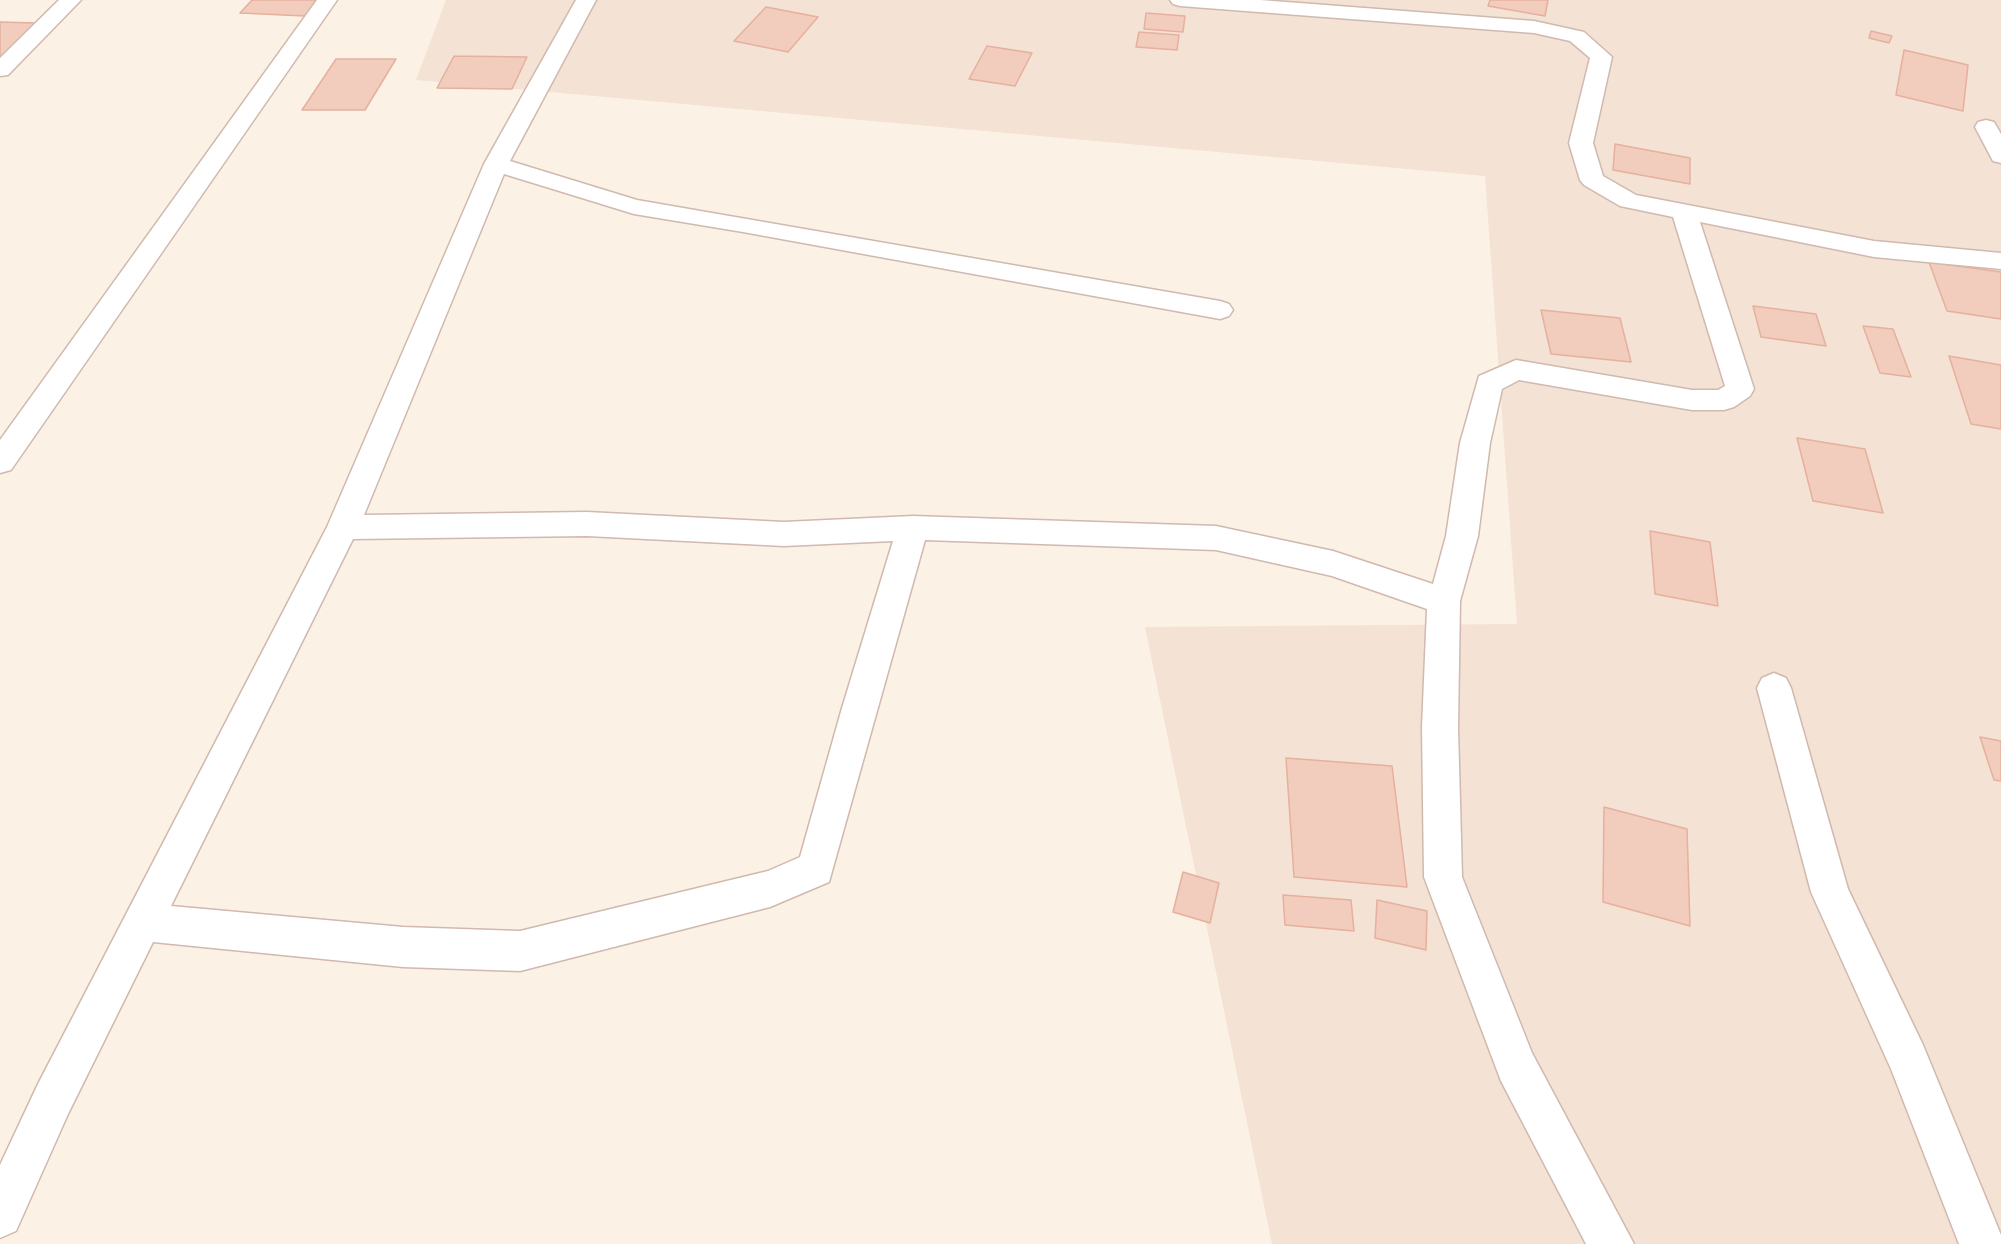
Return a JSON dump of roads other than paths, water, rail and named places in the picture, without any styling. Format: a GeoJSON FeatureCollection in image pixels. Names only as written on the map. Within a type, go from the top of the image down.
{"type":"FeatureCollection","features":[{"type":"Feature","properties":{"kind":"street"},"geometry":{"type":"LineString","coordinates":[[0,70],[70,0]]}},
{"type":"Feature","properties":{"kind":"street"},"geometry":{"type":"LineString","coordinates":[[0,462],[327,0]]}},
{"type":"Feature","properties":{"kind":"street"},"geometry":{"type":"LineString","coordinates":[[0,1215],[52,1099],[343,527],[496,164],[586,0]]}},
{"type":"Feature","properties":{"kind":"street"},"geometry":{"type":"LineString","coordinates":[[1180,0],[1534,27],[1577,36],[1601,57],[1581,143],[1592,180],[1629,201],[1874,249],[2001,261]]}},
{"type":"Feature","properties":{"kind":"street"},"geometry":{"type":"LineString","coordinates":[[1986,127],[2001,156]]}},
{"type":"Feature","properties":{"kind":"street"},"geometry":{"type":"LineString","coordinates":[[496,164],[634,207],[743,224],[1221,310]]}},
{"type":"Feature","properties":{"kind":"street"},"geometry":{"type":"LineString","coordinates":[[1611,1244],[1516,1066],[1443,877],[1440,727],[1444,601],[1462,536],[1475,443],[1490,383],[1516,370],[1692,400],[1724,400],[1740,389],[1684,212]]}},
{"type":"Feature","properties":{"kind":"street"},"geometry":{"type":"LineString","coordinates":[[343,527],[587,524],[784,534],[913,528],[1216,538],[1333,564],[1444,601]]}},
{"type":"Feature","properties":{"kind":"street"},"geometry":{"type":"LineString","coordinates":[[143,922],[403,947],[520,951],[770,889],[816,869],[859,708],[913,528]]}},
{"type":"Feature","properties":{"kind":"street"},"geometry":{"type":"LineString","coordinates":[[1774,688],[1830,892],[1908,1060],[1982,1244]]}}]}
